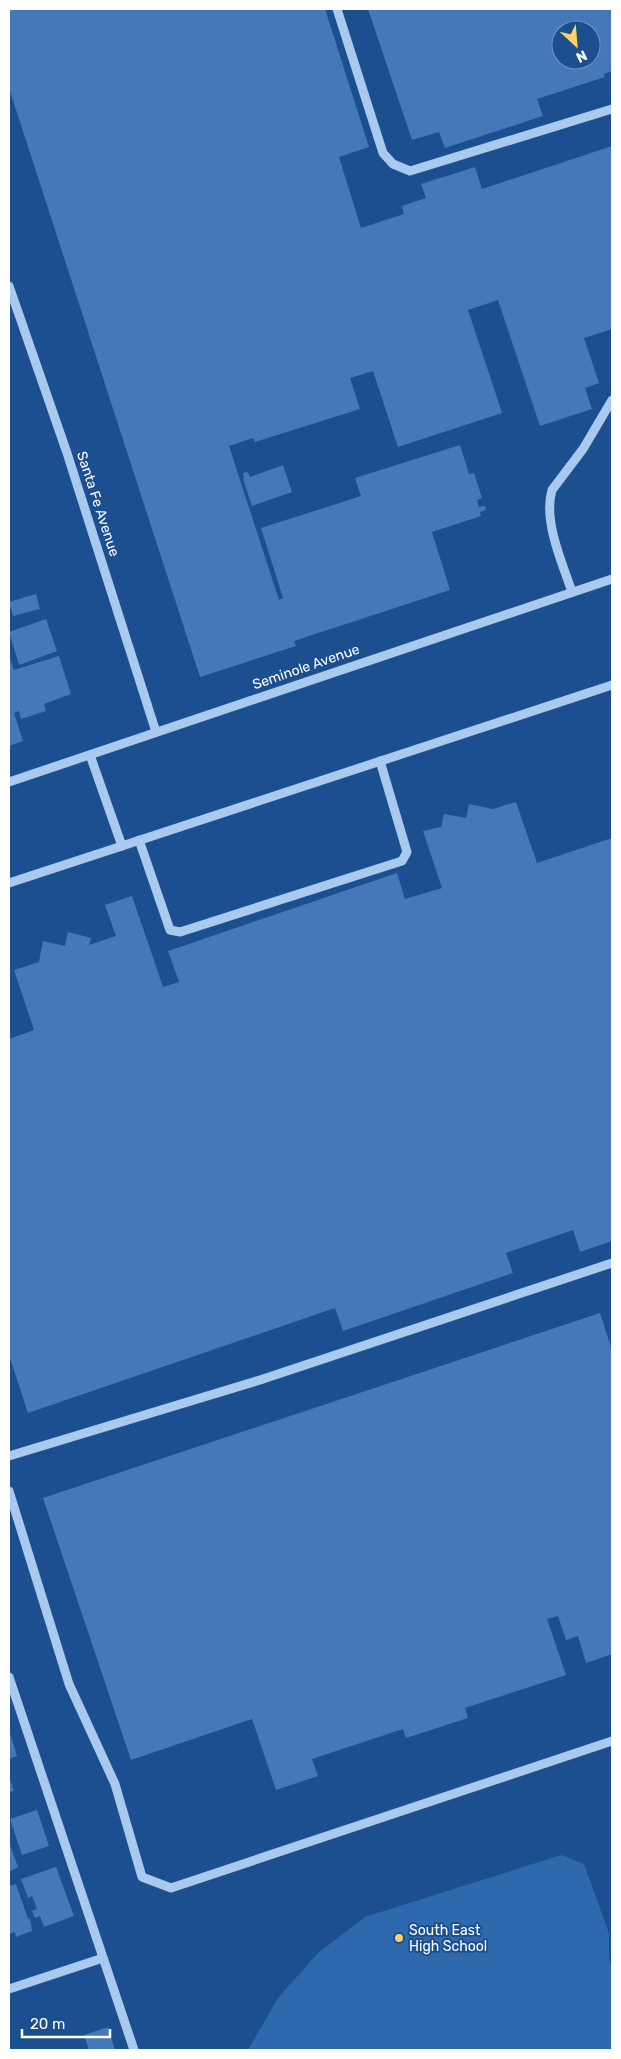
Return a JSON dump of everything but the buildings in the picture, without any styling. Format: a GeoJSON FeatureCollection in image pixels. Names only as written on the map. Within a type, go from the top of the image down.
{"type":"FeatureCollection","features":[{"type":"Feature","properties":{"kind":"street"},"geometry":{"type":"LineString","coordinates":[[337,9],[383,153],[393,164],[410,170],[612,110]]}},
{"type":"Feature","properties":{"kind":"street","name":"Santa Fe Avenue"},"geometry":{"type":"LineString","coordinates":[[9,286],[67,453],[156,732]]}},
{"type":"Feature","properties":{"kind":"street"},"geometry":{"type":"LineString","coordinates":[[572,592],[551,521],[550,498],[552,490],[583,449],[612,400]]}},
{"type":"Feature","properties":{"kind":"street","name":"Seminole Avenue"},"geometry":{"type":"LineString","coordinates":[[9,782],[612,579]]}},
{"type":"Feature","properties":{"kind":"street"},"geometry":{"type":"LineString","coordinates":[[9,883],[612,685]]}},
{"type":"Feature","properties":{"kind":"street"},"geometry":{"type":"LineString","coordinates":[[90,755],[122,846]]}},
{"type":"Feature","properties":{"kind":"street"},"geometry":{"type":"LineString","coordinates":[[139,840],[170,930],[180,932],[402,861],[407,852],[380,761]]}},
{"type":"Feature","properties":{"kind":"street"},"geometry":{"type":"LineString","coordinates":[[9,1456],[260,1380],[612,1263]]}},
{"type":"Feature","properties":{"kind":"street"},"geometry":{"type":"LineString","coordinates":[[9,1491],[69,1684],[114,1784],[142,1877],[170,1888],[612,1741]]}},
{"type":"Feature","properties":{"kind":"street"},"geometry":{"type":"LineString","coordinates":[[9,1676],[134,2050]]}},
{"type":"Feature","properties":{"kind":"street"},"geometry":{"type":"LineString","coordinates":[[9,1989],[103,1958]]}},
{"type":"Feature","properties":{"kind":"shaded area","name":"South East High School"},"geometry":{"type":"Polygon","coordinates":[[[561,1855],[584,1864],[609,1933],[609,1958],[612,1969],[612,2050],[248,2050],[278,1998],[318,1953],[365,1917],[561,1855]]]}},
{"type":"Feature","properties":{"kind":"place","name":"South East High School"},"geometry":{"type":"Point","coordinates":[399,1938]}}]}
